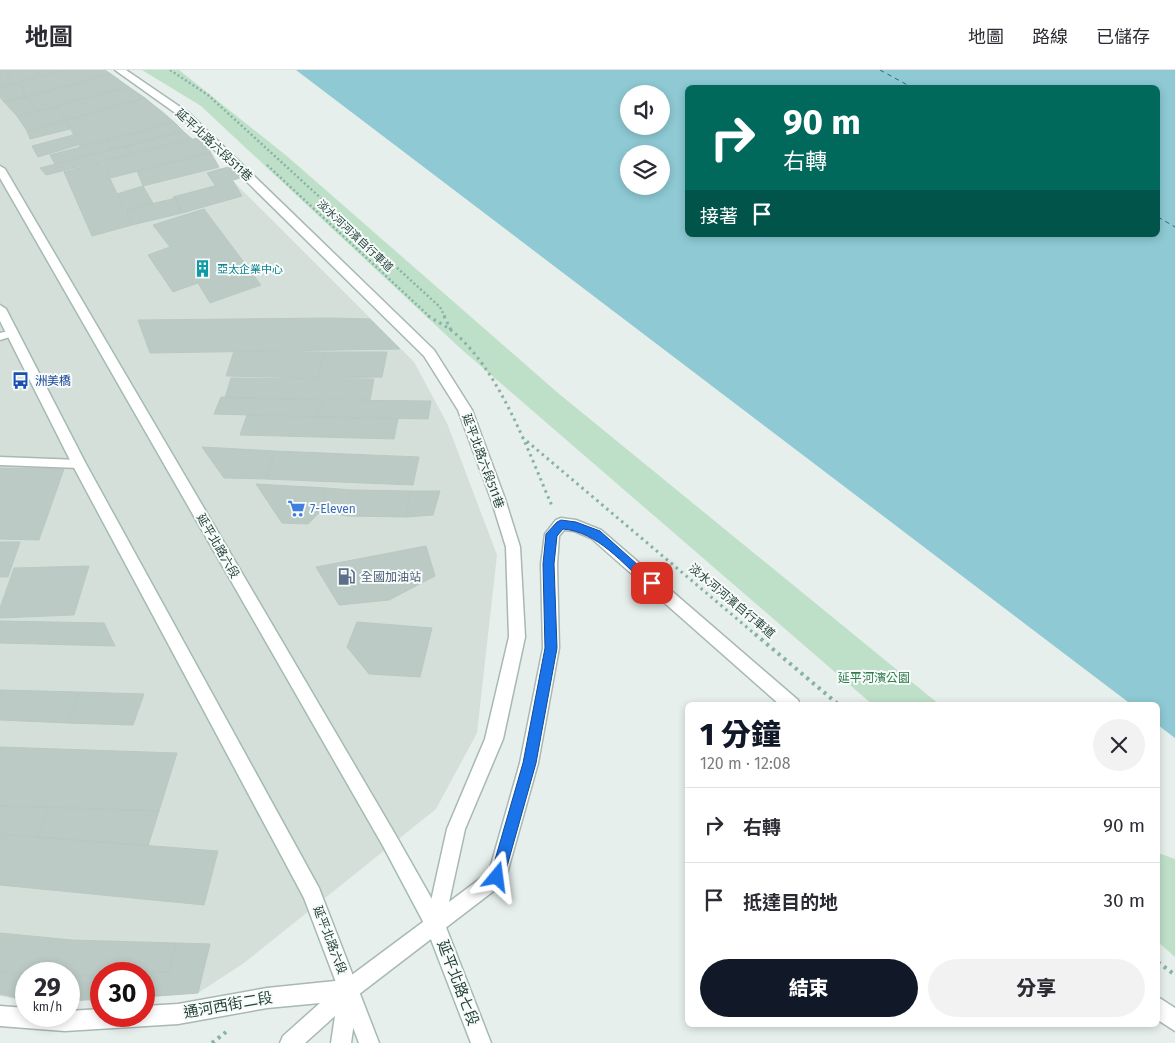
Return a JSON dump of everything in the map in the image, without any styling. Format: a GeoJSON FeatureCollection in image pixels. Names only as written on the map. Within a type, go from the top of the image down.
{"type":"FeatureCollection","features":[{"type":"Feature","properties":{"kind":"street","name":"延平北路六段511巷"},"geometry":{"type":"LineString","coordinates":[[120,70],[185,115],[429,352],[465,410],[498,499],[513,547],[517,637],[494,739],[456,829],[435,924]]}},
{"type":"Feature","properties":{"kind":"street","name":"延平北路六段"},"geometry":{"type":"LineString","coordinates":[[0,169],[389,840],[435,924]]}},
{"type":"Feature","properties":{"kind":"street","name":"延平北路六段"},"geometry":{"type":"LineString","coordinates":[[0,309],[6,335],[79,464],[312,894],[349,990]]}},
{"type":"Feature","properties":{"kind":"street"},"geometry":{"type":"LineString","coordinates":[[290,1043],[349,990],[497,877],[529,763],[551,648],[549,564],[552,534],[561,524],[576,526],[596,534],[789,702]]}},
{"type":"Feature","properties":{"kind":"street","name":"延平北路七段"},"geometry":{"type":"LineString","coordinates":[[435,924],[480,1043]]}},
{"type":"Feature","properties":{"kind":"street"},"geometry":{"type":"LineString","coordinates":[[341,1043],[349,990]]}},
{"type":"Feature","properties":{"kind":"street"},"geometry":{"type":"LineString","coordinates":[[349,990],[369,1043]]}},
{"type":"Feature","properties":{"kind":"street","name":"通河西街二段"},"geometry":{"type":"LineString","coordinates":[[0,1016],[65,1021],[178,1014],[267,998],[349,990]]}},
{"type":"Feature","properties":{"kind":"street"},"geometry":{"type":"LineString","coordinates":[[1160,1009],[1175,1021]]}},
{"type":"Feature","properties":{"kind":"lane"},"geometry":{"type":"LineString","coordinates":[[0,461],[79,464]]}},
{"type":"Feature","properties":{"kind":"path"},"geometry":{"type":"LineString","coordinates":[[170,70],[208,95],[440,307],[451,331]]}},
{"type":"Feature","properties":{"kind":"path","name":"淡水河河濱自行車道"},"geometry":{"type":"LineString","coordinates":[[266,164],[426,315],[451,331],[473,355],[496,387],[561,524]]}},
{"type":"Feature","properties":{"kind":"path","name":"淡水河河濱自行車道"},"geometry":{"type":"LineString","coordinates":[[520,436],[835,702]]}},
{"type":"Feature","properties":{"kind":"path"},"geometry":{"type":"LineString","coordinates":[[1160,964],[1175,975]]}},
{"type":"Feature","properties":{"kind":"shaded area"},"geometry":{"type":"Polygon","coordinates":[[[0,70],[105,70],[164,112],[414,362],[447,423],[497,555],[477,733],[436,809],[244,963],[198,993],[155,996],[155,962],[90,962],[90,1000],[80,1000],[80,962],[15,962],[15,999],[0,996],[0,70]]]}},
{"type":"Feature","properties":{"kind":"green space","name":"延平河濱公園"},"geometry":{"type":"Polygon","coordinates":[[[142,70],[179,70],[288,157],[558,393],[936,702],[870,702],[460,348],[201,106],[142,70]]]}},
{"type":"Feature","properties":{"kind":"green space"},"geometry":{"type":"Polygon","coordinates":[[[1160,854],[1175,859],[1175,957],[1160,944],[1160,854]]]}},
{"type":"Feature","properties":{"kind":"water"},"geometry":{"type":"Polygon","coordinates":[[[296,70],[1175,70],[1175,738],[1160,727],[1160,702],[1128,702],[296,70]]]}},
{"type":"Feature","properties":{"kind":"building"},"geometry":{"type":"Polygon","coordinates":[[[4,70],[14,84],[0,88],[0,71],[4,70]]]}},
{"type":"Feature","properties":{"kind":"building"},"geometry":{"type":"Polygon","coordinates":[[[4,70],[36,70],[40,76],[14,84],[4,70]]]}},
{"type":"Feature","properties":{"kind":"building"},"geometry":{"type":"Polygon","coordinates":[[[36,70],[63,70],[40,76],[36,70]]]}},
{"type":"Feature","properties":{"kind":"building"},"geometry":{"type":"Polygon","coordinates":[[[64,70],[85,70],[92,79],[26,97],[20,82],[64,70]]]}},
{"type":"Feature","properties":{"kind":"building"},"geometry":{"type":"Polygon","coordinates":[[[85,70],[105,70],[111,74],[92,79],[85,70]]]}},
{"type":"Feature","properties":{"kind":"building"},"geometry":{"type":"Polygon","coordinates":[[[111,74],[129,87],[38,111],[26,97],[111,74]]]}},
{"type":"Feature","properties":{"kind":"building"},"geometry":{"type":"Polygon","coordinates":[[[20,82],[26,97],[4,102],[0,97],[0,88],[20,82]]]}},
{"type":"Feature","properties":{"kind":"building"},"geometry":{"type":"Polygon","coordinates":[[[129,87],[145,98],[66,120],[56,106],[129,87]]]}},
{"type":"Feature","properties":{"kind":"building"},"geometry":{"type":"Polygon","coordinates":[[[26,97],[38,111],[17,116],[4,102],[26,97]]]}},
{"type":"Feature","properties":{"kind":"building"},"geometry":{"type":"Polygon","coordinates":[[[145,98],[174,122],[80,147],[66,120],[145,98]]]}},
{"type":"Feature","properties":{"kind":"building"},"geometry":{"type":"Polygon","coordinates":[[[56,106],[66,120],[27,131],[17,116],[56,106]]]}},
{"type":"Feature","properties":{"kind":"building"},"geometry":{"type":"Polygon","coordinates":[[[66,120],[70,129],[30,139],[27,131],[66,120]]]}},
{"type":"Feature","properties":{"kind":"building"},"geometry":{"type":"Polygon","coordinates":[[[174,122],[183,131],[111,150],[107,140],[174,122]]]}},
{"type":"Feature","properties":{"kind":"building"},"geometry":{"type":"Polygon","coordinates":[[[183,131],[192,139],[130,154],[126,146],[183,131]]]}},
{"type":"Feature","properties":{"kind":"building"},"geometry":{"type":"Polygon","coordinates":[[[73,135],[78,145],[38,157],[32,146],[73,135]]]}},
{"type":"Feature","properties":{"kind":"building"},"geometry":{"type":"Polygon","coordinates":[[[202,137],[211,153],[110,178],[103,161],[202,137]]]}},
{"type":"Feature","properties":{"kind":"building"},"geometry":{"type":"Polygon","coordinates":[[[107,140],[111,150],[55,164],[50,155],[107,140]]]}},
{"type":"Feature","properties":{"kind":"building"},"geometry":{"type":"Polygon","coordinates":[[[126,146],[130,154],[46,175],[40,168],[126,146]]]}},
{"type":"Feature","properties":{"kind":"building"},"geometry":{"type":"Polygon","coordinates":[[[211,153],[219,167],[143,186],[137,171],[211,153]]]}},
{"type":"Feature","properties":{"kind":"building"},"geometry":{"type":"Polygon","coordinates":[[[102,162],[132,225],[92,236],[64,172],[102,162]]]}},
{"type":"Feature","properties":{"kind":"building"},"geometry":{"type":"Polygon","coordinates":[[[235,165],[244,177],[215,185],[207,173],[235,165]]]}},
{"type":"Feature","properties":{"kind":"building"},"geometry":{"type":"Polygon","coordinates":[[[233,181],[242,196],[182,213],[173,197],[233,181]]]}},
{"type":"Feature","properties":{"kind":"building"},"geometry":{"type":"Polygon","coordinates":[[[143,186],[153,203],[127,211],[117,194],[143,186]]]}},
{"type":"Feature","properties":{"kind":"building"},"geometry":{"type":"Polygon","coordinates":[[[176,198],[182,213],[132,225],[126,210],[176,198]]]}},
{"type":"Feature","properties":{"kind":"building","name":"亞太企業中心"},"geometry":{"type":"Polygon","coordinates":[[[204,209],[261,285],[210,303],[198,283],[173,292],[148,255],[170,247],[153,225],[204,209]]]}},
{"type":"Feature","properties":{"kind":"building"},"geometry":{"type":"Polygon","coordinates":[[[370,319],[400,349],[150,353],[138,320],[370,319]]]}},
{"type":"Feature","properties":{"kind":"building"},"geometry":{"type":"Polygon","coordinates":[[[234,351],[324,352],[318,378],[226,376],[234,351]]]}},
{"type":"Feature","properties":{"kind":"building"},"geometry":{"type":"Polygon","coordinates":[[[324,352],[387,352],[382,377],[318,378],[324,352]]]}},
{"type":"Feature","properties":{"kind":"building"},"geometry":{"type":"Polygon","coordinates":[[[231,378],[374,379],[370,400],[225,398],[231,378]]]}},
{"type":"Feature","properties":{"kind":"building"},"geometry":{"type":"Polygon","coordinates":[[[221,397],[322,400],[317,417],[214,414],[221,397]]]}},
{"type":"Feature","properties":{"kind":"building"},"geometry":{"type":"Polygon","coordinates":[[[322,400],[431,401],[428,419],[317,417],[322,400]]]}},
{"type":"Feature","properties":{"kind":"building"},"geometry":{"type":"Polygon","coordinates":[[[247,415],[398,419],[394,439],[240,435],[247,415]]]}},
{"type":"Feature","properties":{"kind":"building"},"geometry":{"type":"Polygon","coordinates":[[[202,447],[275,451],[266,479],[224,478],[202,447]]]}},
{"type":"Feature","properties":{"kind":"building"},"geometry":{"type":"Polygon","coordinates":[[[275,451],[419,457],[413,485],[266,479],[275,451]]]}},
{"type":"Feature","properties":{"kind":"building"},"geometry":{"type":"Polygon","coordinates":[[[0,468],[64,469],[39,540],[0,539],[0,468]]]}},
{"type":"Feature","properties":{"kind":"building"},"geometry":{"type":"Polygon","coordinates":[[[256,484],[326,488],[321,511],[308,524],[282,523],[256,484]]]}},
{"type":"Feature","properties":{"kind":"building"},"geometry":{"type":"Polygon","coordinates":[[[326,488],[352,490],[347,516],[321,511],[326,488]]]}},
{"type":"Feature","properties":{"kind":"building"},"geometry":{"type":"Polygon","coordinates":[[[352,490],[411,491],[406,517],[347,516],[352,490]]]}},
{"type":"Feature","properties":{"kind":"building"},"geometry":{"type":"Polygon","coordinates":[[[411,491],[440,491],[433,515],[406,517],[411,491]]]}},
{"type":"Feature","properties":{"kind":"building"},"geometry":{"type":"Polygon","coordinates":[[[0,542],[20,542],[8,577],[0,577],[0,542]]]}},
{"type":"Feature","properties":{"kind":"building"},"geometry":{"type":"Polygon","coordinates":[[[426,546],[435,576],[389,600],[339,605],[316,567],[426,546]]]}},
{"type":"Feature","properties":{"kind":"building"},"geometry":{"type":"Polygon","coordinates":[[[89,566],[74,615],[0,618],[0,608],[14,568],[89,566]]]}},
{"type":"Feature","properties":{"kind":"building"},"geometry":{"type":"Polygon","coordinates":[[[0,621],[104,623],[115,646],[0,643],[0,621]]]}},
{"type":"Feature","properties":{"kind":"building"},"geometry":{"type":"Polygon","coordinates":[[[357,622],[432,628],[420,677],[369,674],[347,647],[357,622]]]}},
{"type":"Feature","properties":{"kind":"building"},"geometry":{"type":"Polygon","coordinates":[[[0,690],[80,692],[68,723],[0,720],[0,690]]]}},
{"type":"Feature","properties":{"kind":"building"},"geometry":{"type":"Polygon","coordinates":[[[80,692],[144,694],[133,725],[68,723],[80,692]]]}},
{"type":"Feature","properties":{"kind":"building"},"geometry":{"type":"Polygon","coordinates":[[[0,747],[177,753],[159,811],[0,806],[0,747]]]}},
{"type":"Feature","properties":{"kind":"building"},"geometry":{"type":"Polygon","coordinates":[[[0,806],[49,807],[37,837],[0,834],[0,806]]]}},
{"type":"Feature","properties":{"kind":"building"},"geometry":{"type":"Polygon","coordinates":[[[49,807],[159,811],[148,846],[37,837],[49,807]]]}},
{"type":"Feature","properties":{"kind":"building"},"geometry":{"type":"Polygon","coordinates":[[[0,834],[218,851],[204,905],[0,885],[0,834]]]}},
{"type":"Feature","properties":{"kind":"building"},"geometry":{"type":"Polygon","coordinates":[[[0,933],[72,940],[176,943],[169,972],[155,972],[155,962],[90,962],[90,976],[80,976],[80,962],[15,962],[15,973],[0,972],[0,933]]]}},
{"type":"Feature","properties":{"kind":"building"},"geometry":{"type":"Polygon","coordinates":[[[176,943],[210,944],[198,993],[155,996],[155,973],[169,972],[176,943]]]}},
{"type":"Feature","properties":{"kind":"building"},"geometry":{"type":"Polygon","coordinates":[[[0,972],[15,973],[15,997],[0,994],[0,972]]]}},
{"type":"Feature","properties":{"kind":"building"},"geometry":{"type":"Polygon","coordinates":[[[90,975],[90,1000],[80,1000],[80,976],[90,975]]]}},
{"type":"Feature","properties":{"kind":"ferry route"},"geometry":{"type":"LineString","coordinates":[[880,70],[908,85]]}},
{"type":"Feature","properties":{"kind":"ferry route"},"geometry":{"type":"LineString","coordinates":[[1160,218],[1175,227]]}},
{"type":"Feature","properties":{"kind":"place","name":"亞太企業中心"},"geometry":{"type":"Point","coordinates":[203,269]}},
{"type":"Feature","properties":{"kind":"place","name":"洲美橋"},"geometry":{"type":"Point","coordinates":[21,381]}},
{"type":"Feature","properties":{"kind":"place","name":"7-Eleven"},"geometry":{"type":"Point","coordinates":[296,509]}},
{"type":"Feature","properties":{"kind":"place","name":"全國加油站"},"geometry":{"type":"Point","coordinates":[347,577]}},
{"type":"Feature","properties":{"kind":"route"},"geometry":{"type":"LineString","coordinates":[[497,877],[529,763],[551,648],[549,564],[552,534],[561,524],[576,526],[596,534],[652,583]]}}]}
